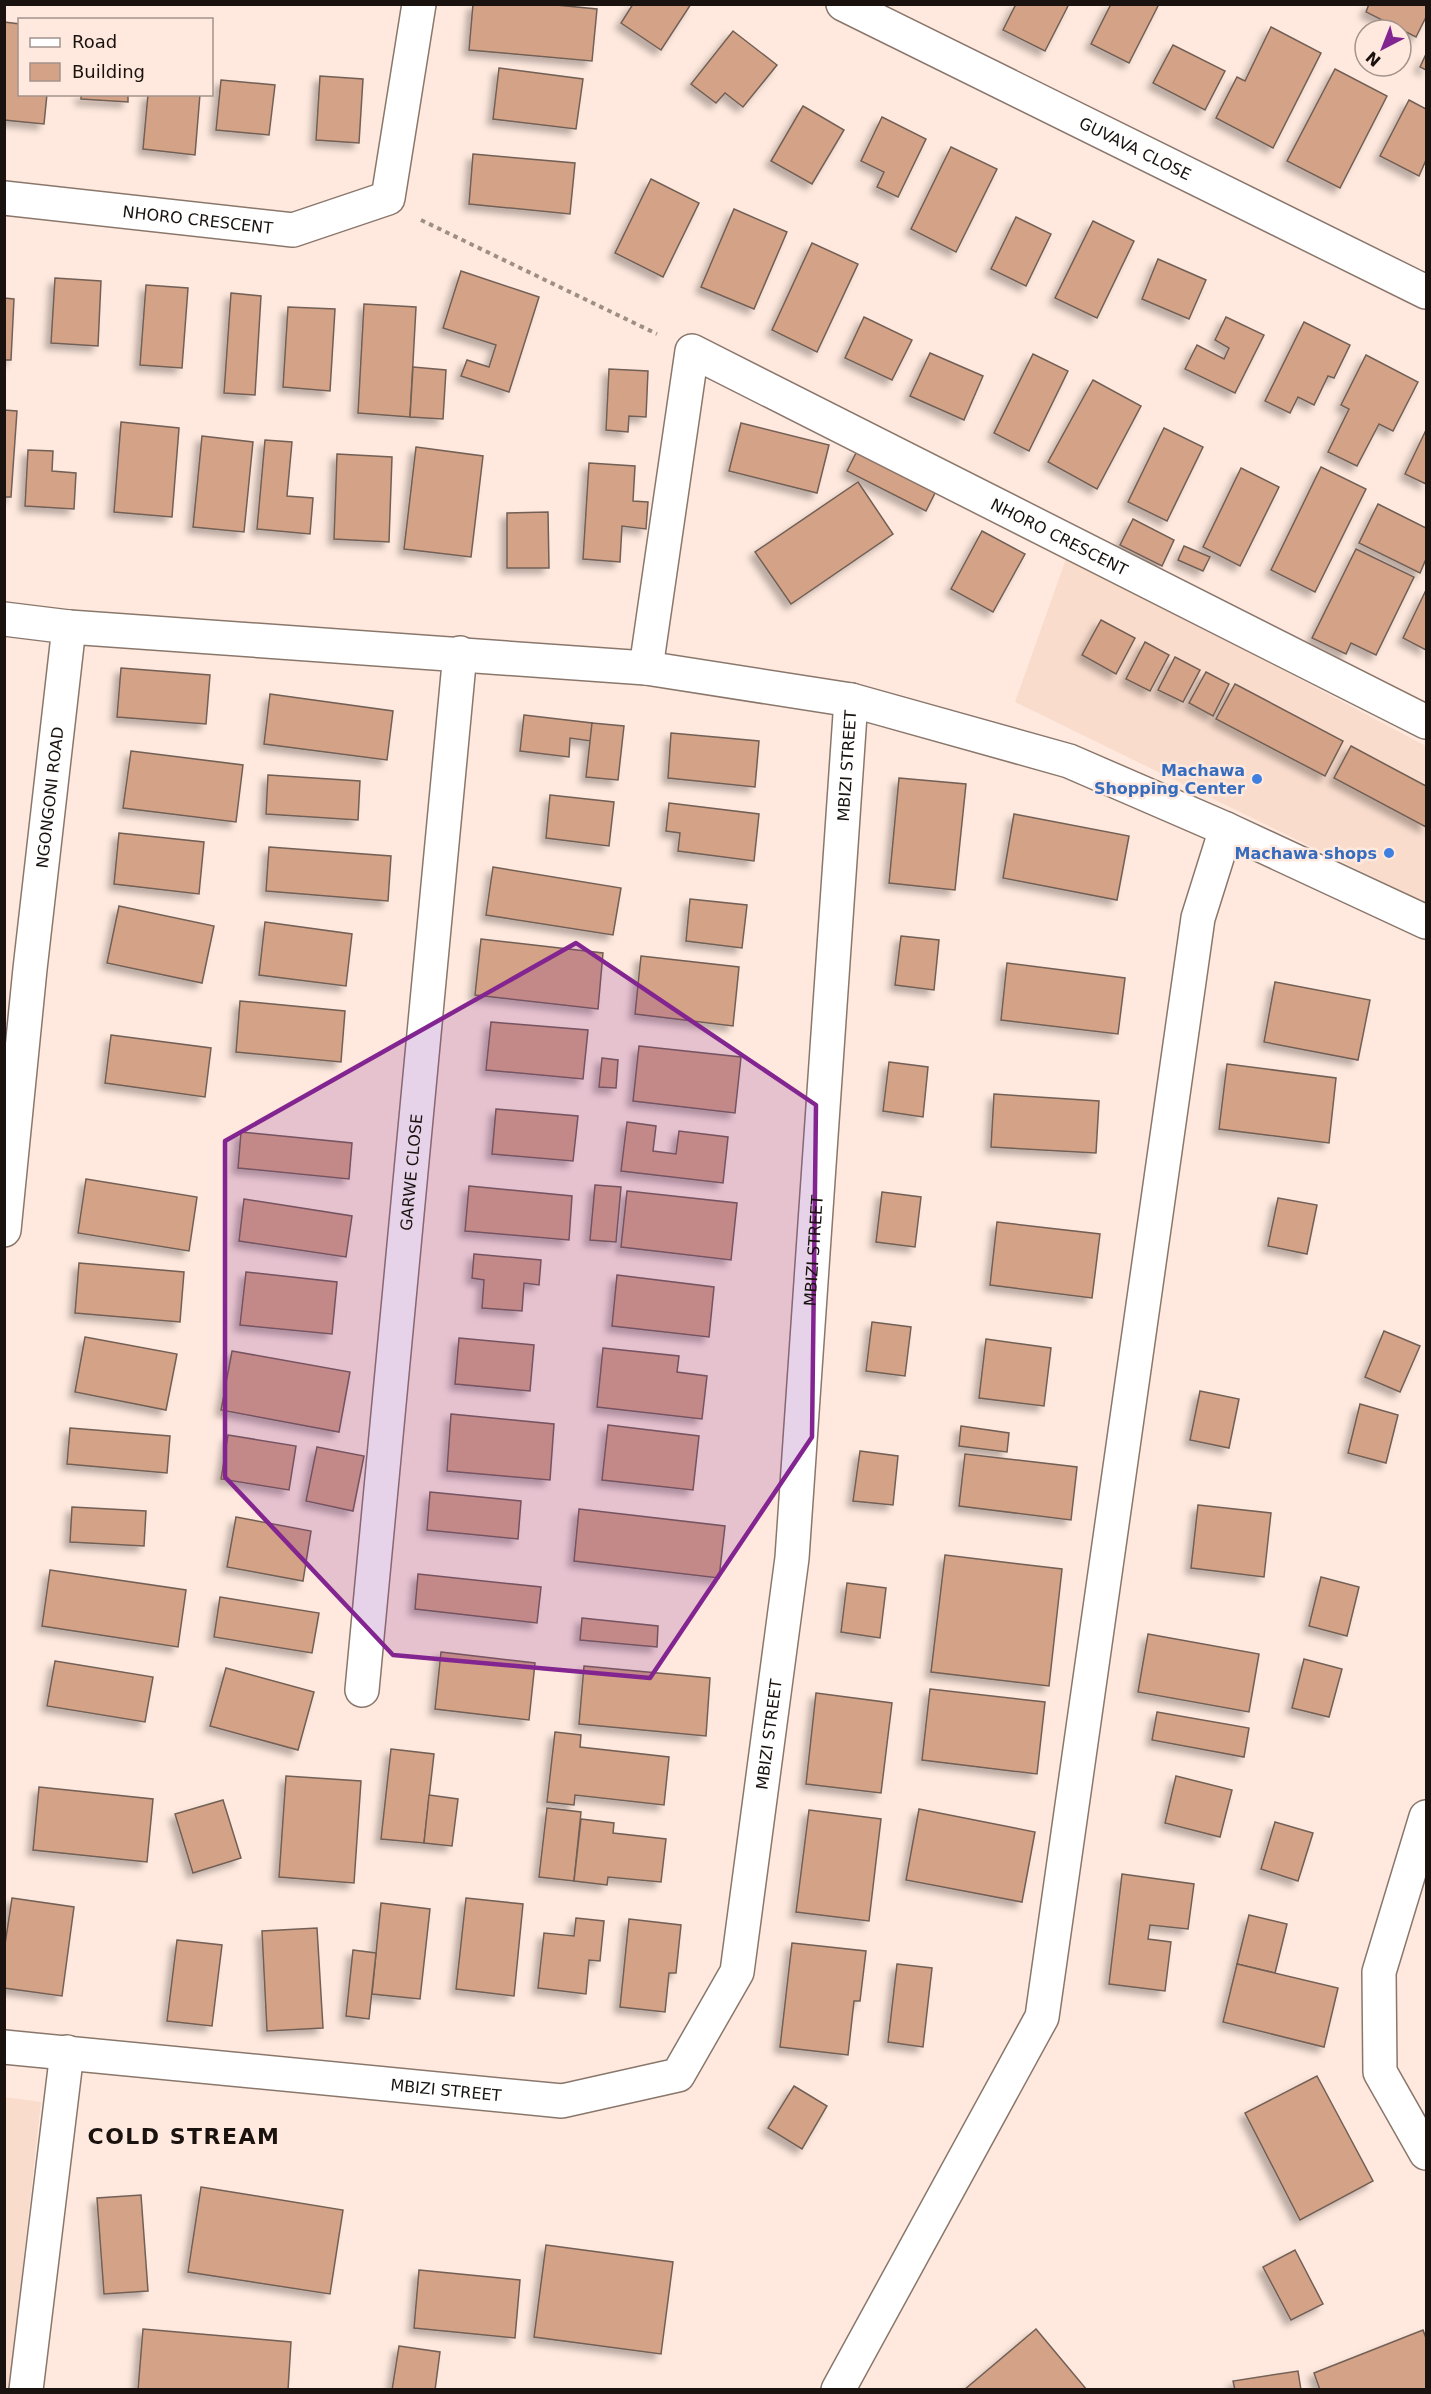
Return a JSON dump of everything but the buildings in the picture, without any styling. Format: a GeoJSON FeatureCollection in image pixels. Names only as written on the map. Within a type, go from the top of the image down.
{"type":"FeatureCollection","features":[{"type":"Feature","properties":{"kind":"street"},"geometry":{"type":"LineString","coordinates":[[388,198],[419,4]]}},
{"type":"Feature","properties":{"kind":"street","name":"GUVAVA CLOSE"},"geometry":{"type":"LineString","coordinates":[[843,4],[1426,292]]}},
{"type":"Feature","properties":{"kind":"street","name":"NHORO CRESCENT"},"geometry":{"type":"LineString","coordinates":[[4,198],[293,230],[388,198]]}},
{"type":"Feature","properties":{"kind":"street"},"geometry":{"type":"LineString","coordinates":[[646,668],[692,351]]}},
{"type":"Feature","properties":{"kind":"street","name":"NHORO CRESCENT"},"geometry":{"type":"LineString","coordinates":[[692,351],[1426,722]]}},
{"type":"Feature","properties":{"kind":"street"},"geometry":{"type":"LineString","coordinates":[[4,619],[69,627],[646,668],[851,700],[1069,761],[1226,829],[1426,922]]}},
{"type":"Feature","properties":{"kind":"street","name":"NGONGONI ROAD"},"geometry":{"type":"LineString","coordinates":[[4,1230],[17,971],[69,627]]}},
{"type":"Feature","properties":{"kind":"street","name":"GARWE CLOSE"},"geometry":{"type":"LineString","coordinates":[[362,1690],[459,653]]}},
{"type":"Feature","properties":{"kind":"street","name":"MBIZI STREET"},"geometry":{"type":"LineString","coordinates":[[4,2047],[562,2101],[678,2075],[737,1972],[792,1558],[851,700]]}},
{"type":"Feature","properties":{"kind":"street"},"geometry":{"type":"LineString","coordinates":[[838,2390],[1042,2017],[1198,918],[1226,829]]}},
{"type":"Feature","properties":{"kind":"street"},"geometry":{"type":"LineString","coordinates":[[1426,1817],[1379,1972],[1380,2072],[1426,2153]]}},
{"type":"Feature","properties":{"kind":"street"},"geometry":{"type":"LineString","coordinates":[[26,2390],[67,2052]]}},
{"type":"Feature","properties":{"kind":"path"},"geometry":{"type":"LineString","coordinates":[[388,198],[429,226],[692,351]]}},
{"type":"Feature","properties":{"kind":"highlighted area"},"geometry":{"type":"Polygon","coordinates":[[[576,943],[816,1105],[812,1437],[650,1678],[393,1655],[225,1477],[225,1141],[576,943]]]}},
{"type":"Feature","properties":{"kind":"shaded area"},"geometry":{"type":"Polygon","coordinates":[[[1067,556],[1426,746],[1426,903],[1015,702],[1067,556]]]}},
{"type":"Feature","properties":{"kind":"shaded area"},"geometry":{"type":"Polygon","coordinates":[[[5,2097],[41,2102],[9,2390],[4,2389],[5,2097]]]}},
{"type":"Feature","properties":{"kind":"place","name":"Machawa Shopping Center"},"geometry":{"type":"Point","coordinates":[1257,779]}},
{"type":"Feature","properties":{"kind":"place","name":"Machawa shops"},"geometry":{"type":"Point","coordinates":[1389,853]}},
{"type":"Feature","properties":{"kind":"district","name":"COLD STREAM"},"geometry":{"type":"Point","coordinates":[184,2136]}}]}
